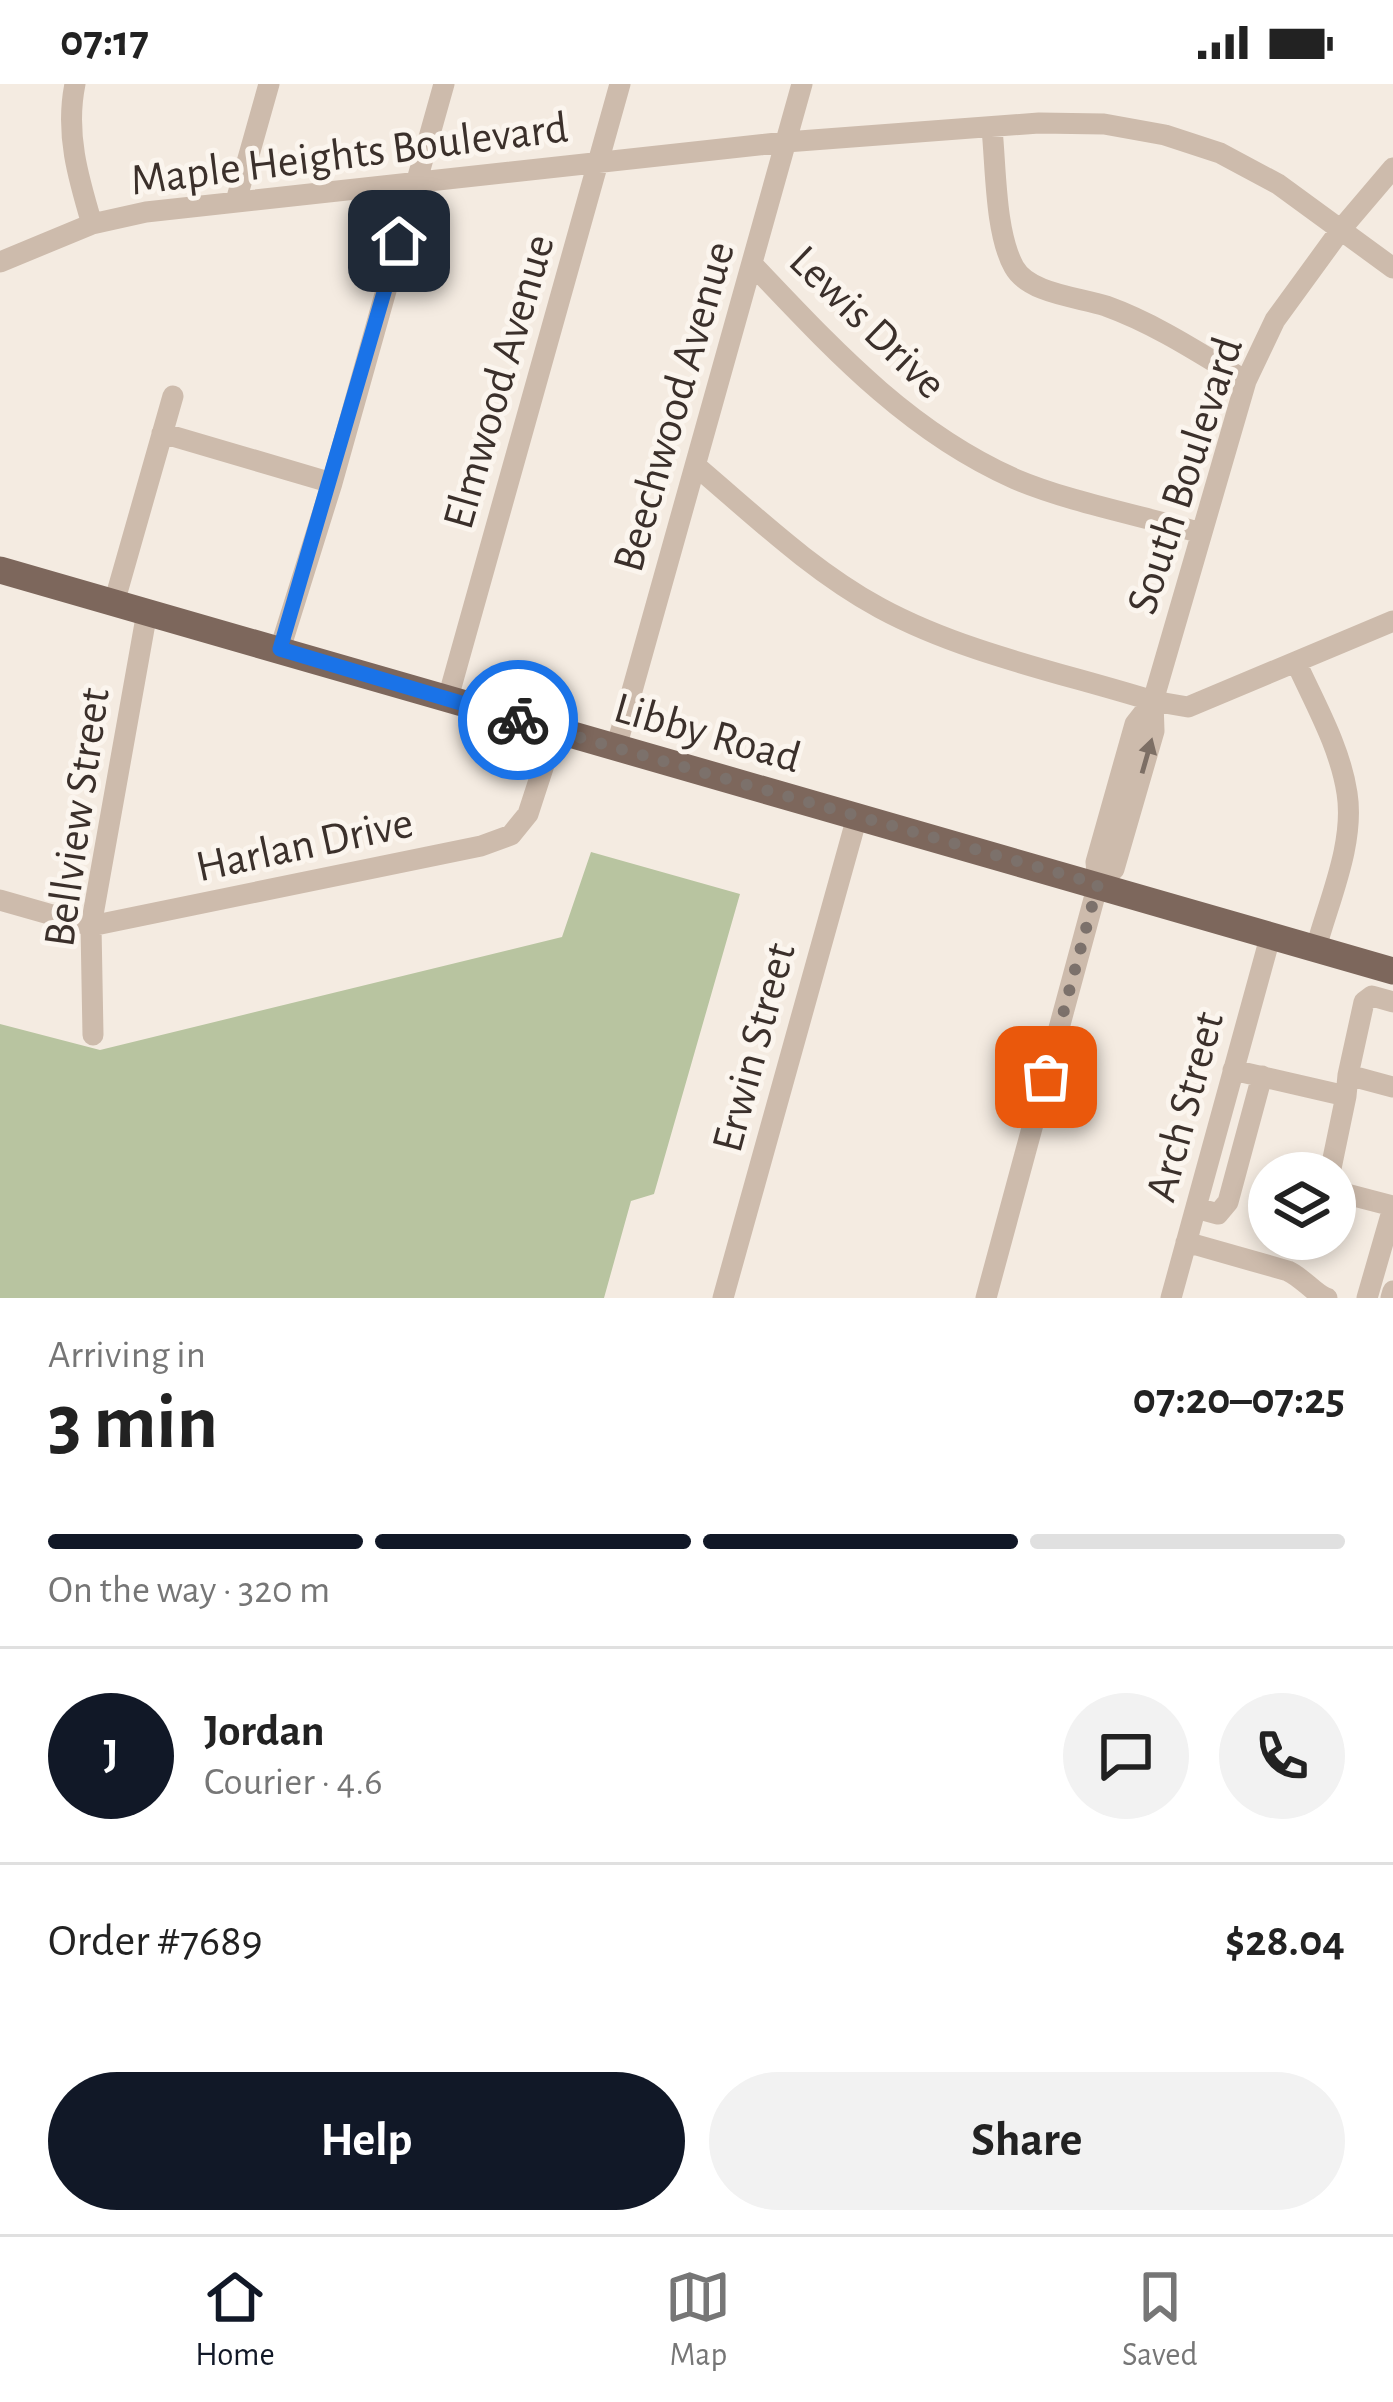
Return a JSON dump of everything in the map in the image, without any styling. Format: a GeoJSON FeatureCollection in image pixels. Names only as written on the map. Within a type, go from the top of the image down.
{"type":"FeatureCollection","features":[{"type":"Feature","properties":{"kind":"main road","name":"Libby Road"},"geometry":{"type":"LineString","coordinates":[[0,570],[1393,971]]}},
{"type":"Feature","properties":{"kind":"street"},"geometry":{"type":"LineString","coordinates":[[76,84],[73,148],[92,224]]}},
{"type":"Feature","properties":{"kind":"street"},"geometry":{"type":"LineString","coordinates":[[236,201],[268,84]]}},
{"type":"Feature","properties":{"kind":"street"},"geometry":{"type":"LineString","coordinates":[[280,649],[332,483],[444,84]]}},
{"type":"Feature","properties":{"kind":"street","name":"Elmwood Avenue"},"geometry":{"type":"LineString","coordinates":[[448,698],[620,84]]}},
{"type":"Feature","properties":{"kind":"street","name":"Beechwood Avenue"},"geometry":{"type":"LineString","coordinates":[[616,748],[802,84]]}},
{"type":"Feature","properties":{"kind":"street","name":"Maple Heights Boulevard"},"geometry":{"type":"LineString","coordinates":[[0,262],[92,224],[236,201],[786,142],[1039,123],[1104,124],[1165,135],[1220,153],[1278,184],[1393,268]]}},
{"type":"Feature","properties":{"kind":"street"},"geometry":{"type":"LineString","coordinates":[[992,129],[1006,246],[1016,272],[1040,287],[1107,307],[1174,338],[1246,381]]}},
{"type":"Feature","properties":{"kind":"street","name":"South Boulevard"},"geometry":{"type":"LineString","coordinates":[[986,1298],[1098,884],[1114,866],[1154,731],[1153,701],[1246,381],[1275,320],[1393,168]]}},
{"type":"Feature","properties":{"kind":"street","name":"Lewis Drive"},"geometry":{"type":"LineString","coordinates":[[752,264],[853,370],[933,435],[1018,481],[1201,533]]}},
{"type":"Feature","properties":{"kind":"street"},"geometry":{"type":"LineString","coordinates":[[114,603],[172,396]]}},
{"type":"Feature","properties":{"kind":"street"},"geometry":{"type":"LineString","coordinates":[[162,433],[332,483]]}},
{"type":"Feature","properties":{"kind":"street"},"geometry":{"type":"LineString","coordinates":[[697,466],[834,580],[880,608],[928,631],[1153,701],[1188,707],[1393,621]]}},
{"type":"Feature","properties":{"kind":"street","name":"Bellview Street"},"geometry":{"type":"LineString","coordinates":[[93,1035],[91,926],[147,612]]}},
{"type":"Feature","properties":{"kind":"street"},"geometry":{"type":"LineString","coordinates":[[1296,662],[1337,752],[1348,796],[1340,863],[1316,948]]}},
{"type":"Feature","properties":{"kind":"street","name":"Harlan Drive"},"geometry":{"type":"LineString","coordinates":[[0,900],[91,926],[481,846],[511,835],[528,814],[555,731]]}},
{"type":"Feature","properties":{"kind":"street","name":"Erwin Street"},"geometry":{"type":"LineString","coordinates":[[723,1298],[856,817]]}},
{"type":"Feature","properties":{"kind":"street","name":"Arch Street"},"geometry":{"type":"LineString","coordinates":[[1171,1298],[1270,934]]}},
{"type":"Feature","properties":{"kind":"street"},"geometry":{"type":"LineString","coordinates":[[1334,1152],[1364,1002],[1372,996],[1393,1002]]}},
{"type":"Feature","properties":{"kind":"street"},"geometry":{"type":"LineString","coordinates":[[1234,1070],[1393,1087]]}},
{"type":"Feature","properties":{"kind":"street"},"geometry":{"type":"LineString","coordinates":[[1196,1208],[1218,1214],[1228,1202],[1262,1076]]}},
{"type":"Feature","properties":{"kind":"street"},"geometry":{"type":"LineString","coordinates":[[1356,1197],[1393,1208],[1383,1279],[1367,1298]]}},
{"type":"Feature","properties":{"kind":"street"},"geometry":{"type":"LineString","coordinates":[[1186,1242],[1288,1271],[1327,1298]]}},
{"type":"Feature","properties":{"kind":"green space"},"geometry":{"type":"Polygon","coordinates":[[[591,852],[740,894],[654,1194],[631,1201],[604,1298],[0,1298],[0,1024],[100,1050],[562,937],[591,852]]]}},
{"type":"Feature","properties":{"kind":"way so far"},"geometry":{"type":"LineString","coordinates":[[518,720],[1098,884],[1046,1077]]}},
{"type":"Feature","properties":{"kind":"route"},"geometry":{"type":"LineString","coordinates":[[399,241],[280,649],[518,720]]}}]}
